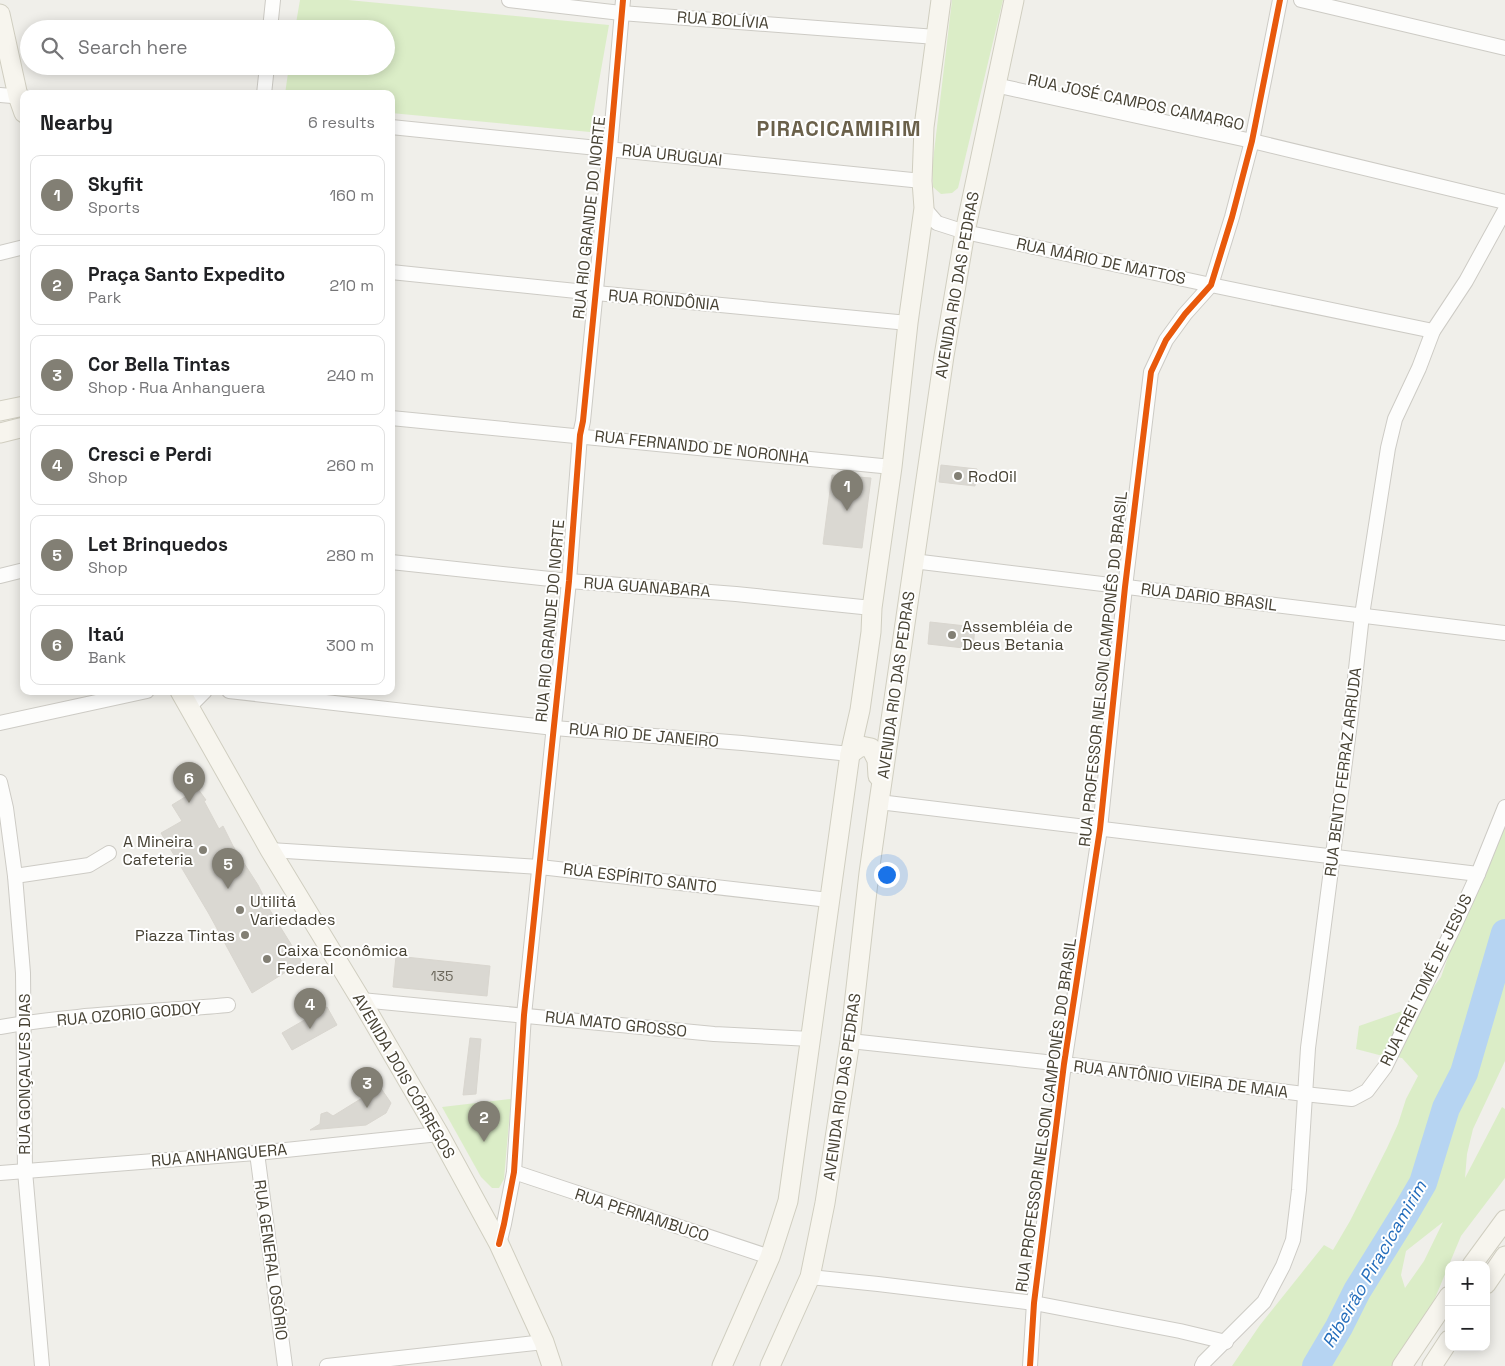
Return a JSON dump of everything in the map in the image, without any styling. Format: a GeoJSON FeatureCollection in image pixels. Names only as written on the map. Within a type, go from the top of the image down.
{"type":"FeatureCollection","features":[{"type":"Feature","properties":{"kind":"main road","name":"AVENIDA RIO DAS PEDRAS"},"geometry":{"type":"LineString","coordinates":[[722,1366],[770,1257],[788,1201],[850,754],[860,710],[892,467],[908,322],[924,208],[922,181],[924,128],[941,0]]}},
{"type":"Feature","properties":{"kind":"main road","name":"AVENIDA RIO DAS PEDRAS"},"geometry":{"type":"LineString","coordinates":[[770,1366],[810,1277],[826,1203],[850,1041],[869,873],[944,356],[964,232],[1014,0]]}},
{"type":"Feature","properties":{"kind":"main road"},"geometry":{"type":"LineString","coordinates":[[0,14],[16,100]]}},
{"type":"Feature","properties":{"kind":"main road"},"geometry":{"type":"LineString","coordinates":[[0,412],[20,407]]}},
{"type":"Feature","properties":{"kind":"main road"},"geometry":{"type":"LineString","coordinates":[[0,433],[20,428]]}},
{"type":"Feature","properties":{"kind":"main road","name":"AVENIDA DOIS CÓRREGOS"},"geometry":{"type":"LineString","coordinates":[[185,699],[270,850],[439,1134],[499,1244],[544,1342],[552,1366]]}},
{"type":"Feature","properties":{"kind":"main road"},"geometry":{"type":"LineString","coordinates":[[850,754],[861,746],[871,748],[875,753],[879,802]]}},
{"type":"Feature","properties":{"kind":"main road"},"geometry":{"type":"LineString","coordinates":[[1475,1261],[1505,1220]]}},
{"type":"Feature","properties":{"kind":"main road"},"geometry":{"type":"LineString","coordinates":[[1490,1278],[1505,1256]]}},
{"type":"Feature","properties":{"kind":"main road"},"geometry":{"type":"LineString","coordinates":[[1402,1366],[1445,1302]]}},
{"type":"Feature","properties":{"kind":"main road"},"geometry":{"type":"LineString","coordinates":[[1432,1366],[1445,1346]]}},
{"type":"Feature","properties":{"kind":"street"},"geometry":{"type":"LineString","coordinates":[[271,20],[273,0]]}},
{"type":"Feature","properties":{"kind":"street","name":"RUA BOLÍVIA"},"geometry":{"type":"LineString","coordinates":[[509,0],[622,6],[936,37]]}},
{"type":"Feature","properties":{"kind":"street","name":"RUA PROFESSOR NELSON CAMPONÊS DO BRASIL"},"geometry":{"type":"LineString","coordinates":[[1030,1366],[1034,1303],[1064,1064],[1100,829],[1125,587],[1152,372],[1166,340],[1185,314],[1212,285],[1252,141],[1280,0]]}},
{"type":"Feature","properties":{"kind":"street"},"geometry":{"type":"LineString","coordinates":[[1301,0],[1505,48]]}},
{"type":"Feature","properties":{"kind":"street","name":"RUA RIO GRANDE DO NORTE"},"geometry":{"type":"LineString","coordinates":[[499,1244],[514,1172],[524,1015],[569,581],[580,435],[596,293],[622,6]]}},
{"type":"Feature","properties":{"kind":"street"},"geometry":{"type":"LineString","coordinates":[[264,90],[266,75]]}},
{"type":"Feature","properties":{"kind":"street","name":"RUA JOSÉ CAMPOS CAMARGO"},"geometry":{"type":"LineString","coordinates":[[995,85],[1252,141],[1505,202]]}},
{"type":"Feature","properties":{"kind":"street","name":"RUA URUGUAI"},"geometry":{"type":"LineString","coordinates":[[395,128],[610,148],[922,181]]}},
{"type":"Feature","properties":{"kind":"street","name":"RUA MÁRIO DE MATTOS"},"geometry":{"type":"LineString","coordinates":[[924,208],[937,223],[964,232],[1433,331]]}},
{"type":"Feature","properties":{"kind":"street","name":"RUA BENTO FERRAZ ARRUDA"},"geometry":{"type":"LineString","coordinates":[[1202,1366],[1264,1302],[1283,1266],[1293,1240],[1299,1190],[1308,1048],[1362,615],[1382,481],[1395,419],[1419,368],[1433,331],[1466,281],[1505,210]]}},
{"type":"Feature","properties":{"kind":"street"},"geometry":{"type":"LineString","coordinates":[[0,253],[20,249]]}},
{"type":"Feature","properties":{"kind":"street","name":"RUA RONDÔNIA"},"geometry":{"type":"LineString","coordinates":[[395,272],[908,322]]}},
{"type":"Feature","properties":{"kind":"street","name":"RUA FERNANDO DE NORONHA"},"geometry":{"type":"LineString","coordinates":[[395,418],[892,467]]}},
{"type":"Feature","properties":{"kind":"street","name":"RUA DARIO BRASIL"},"geometry":{"type":"LineString","coordinates":[[913,561],[1505,633]]}},
{"type":"Feature","properties":{"kind":"street","name":"RUA GUANABARA"},"geometry":{"type":"LineString","coordinates":[[395,562],[569,581],[736,594],[872,608]]}},
{"type":"Feature","properties":{"kind":"street"},"geometry":{"type":"LineString","coordinates":[[0,576],[20,571]]}},
{"type":"Feature","properties":{"kind":"street"},"geometry":{"type":"LineString","coordinates":[[0,723],[129,695]]}},
{"type":"Feature","properties":{"kind":"street","name":"RUA RIO DE JANEIRO"},"geometry":{"type":"LineString","coordinates":[[264,695],[554,728],[742,743],[850,754]]}},
{"type":"Feature","properties":{"kind":"street","name":"RUA GONÇALVES DIAS"},"geometry":{"type":"LineString","coordinates":[[0,782],[6,808],[16,876],[23,973],[25,1171],[42,1366]]}},
{"type":"Feature","properties":{"kind":"street"},"geometry":{"type":"LineString","coordinates":[[879,802],[1478,874]]}},
{"type":"Feature","properties":{"kind":"street","name":"RUA FREI TOMÉ DE JESUS"},"geometry":{"type":"LineString","coordinates":[[1304,1094],[1352,1099],[1367,1091],[1385,1067],[1452,931],[1478,874],[1505,806]]}},
{"type":"Feature","properties":{"kind":"street","name":"RUA ESPÍRITO SANTO"},"geometry":{"type":"LineString","coordinates":[[270,850],[540,867],[829,900]]}},
{"type":"Feature","properties":{"kind":"street"},"geometry":{"type":"LineString","coordinates":[[16,876],[89,865],[109,853]]}},
{"type":"Feature","properties":{"kind":"street","name":"RUA MATO GROSSO"},"geometry":{"type":"LineString","coordinates":[[361,1000],[714,1034],[811,1039]]}},
{"type":"Feature","properties":{"kind":"street","name":"RUA OZORIO GODOY"},"geometry":{"type":"LineString","coordinates":[[0,1027],[106,1014],[228,1006]]}},
{"type":"Feature","properties":{"kind":"street","name":"RUA ANTÔNIO VIEIRA DE MAIA"},"geometry":{"type":"LineString","coordinates":[[850,1041],[1064,1064],[1304,1094]]}},
{"type":"Feature","properties":{"kind":"street","name":"RUA ANHANGUERA"},"geometry":{"type":"LineString","coordinates":[[0,1174],[257,1153],[439,1134]]}},
{"type":"Feature","properties":{"kind":"street","name":"RUA GENERAL OSÓRIO"},"geometry":{"type":"LineString","coordinates":[[257,1153],[285,1366]]}},
{"type":"Feature","properties":{"kind":"street","name":"RUA PERNAMBUCO"},"geometry":{"type":"LineString","coordinates":[[514,1172],[770,1257]]}},
{"type":"Feature","properties":{"kind":"street"},"geometry":{"type":"LineString","coordinates":[[810,1277],[1034,1303],[1161,1327],[1226,1342]]}},
{"type":"Feature","properties":{"kind":"street"},"geometry":{"type":"LineString","coordinates":[[326,1366],[544,1342]]}},
{"type":"Feature","properties":{"kind":"green space"},"geometry":{"type":"Polygon","coordinates":[[[300,0],[348,0],[609,25],[590,132],[395,113],[395,90],[286,90],[288,75],[395,75],[395,20],[297,20],[300,0]]]}},
{"type":"Feature","properties":{"kind":"green space"},"geometry":{"type":"Polygon","coordinates":[[[952,0],[1003,0],[958,188],[952,193],[941,194],[933,187],[932,169],[952,0]]]}},
{"type":"Feature","properties":{"kind":"green space"},"geometry":{"type":"Polygon","coordinates":[[[1505,814],[1505,1061],[1473,1129],[1467,1154],[1465,1178],[1502,1107],[1505,1109],[1505,1178],[1461,1236],[1451,1261],[1445,1261],[1445,1274],[1423,1327],[1399,1366],[1232,1366],[1260,1325],[1324,1245],[1333,1250],[1387,1148],[1398,1124],[1406,1099],[1418,1076],[1402,1058],[1356,1049],[1359,1026],[1405,1010],[1426,997],[1441,977],[1457,932],[1505,814]],[[1443,1222],[1406,1251],[1401,1275],[1405,1288],[1424,1261],[1443,1222]]]}},
{"type":"Feature","properties":{"kind":"green space"},"geometry":{"type":"Polygon","coordinates":[[[511,1099],[504,1179],[499,1188],[492,1188],[481,1177],[442,1107],[511,1099]]]}},
{"type":"Feature","properties":{"kind":"building","name":"RodOil"},"geometry":{"type":"Polygon","coordinates":[[[941,465],[977,469],[975,486],[939,482],[941,465]]]}},
{"type":"Feature","properties":{"kind":"building"},"geometry":{"type":"Polygon","coordinates":[[[832,475],[871,478],[862,548],[823,544],[832,475]]]}},
{"type":"Feature","properties":{"kind":"building","name":"Assembléia de Deus Betania"},"geometry":{"type":"Polygon","coordinates":[[[930,622],[975,627],[973,649],[928,644],[930,622]]]}},
{"type":"Feature","properties":{"kind":"building"},"geometry":{"type":"Polygon","coordinates":[[[198,789],[206,800],[204,801],[219,829],[223,826],[233,846],[258,885],[268,907],[302,962],[252,993],[209,914],[161,833],[182,821],[172,805],[198,789]]]}},
{"type":"Feature","properties":{"kind":"building"},"geometry":{"type":"Polygon","coordinates":[[[396,956],[490,966],[487,996],[393,987],[396,956]]]}},
{"type":"Feature","properties":{"kind":"building"},"geometry":{"type":"Polygon","coordinates":[[[327,1007],[337,1025],[292,1050],[282,1033],[327,1007]]]}},
{"type":"Feature","properties":{"kind":"building"},"geometry":{"type":"Polygon","coordinates":[[[470,1038],[481,1039],[476,1094],[463,1095],[470,1038]]]}},
{"type":"Feature","properties":{"kind":"building"},"geometry":{"type":"Polygon","coordinates":[[[380,1087],[391,1103],[386,1113],[366,1125],[310,1130],[320,1124],[321,1114],[327,1112],[333,1116],[380,1087]]]}},
{"type":"Feature","properties":{"kind":"waterway","name":"Ribeirão Piracicamirim"},"geometry":{"type":"LineString","coordinates":[[1316,1366],[1357,1291],[1423,1183],[1446,1108],[1464,1073],[1505,933]]}},
{"type":"Feature","properties":{"kind":"cycle path"},"geometry":{"type":"LineString","coordinates":[[499,1244],[514,1172],[524,1015],[569,581],[580,435],[583,421],[610,148],[623,0]]}},
{"type":"Feature","properties":{"kind":"cycle path"},"geometry":{"type":"LineString","coordinates":[[1030,1366],[1034,1303],[1064,1064],[1100,829],[1125,587],[1151,372],[1166,340],[1185,314],[1211,285],[1232,217],[1252,141],[1280,0]]}},
{"type":"Feature","properties":{"kind":"place","name":"RodOil"},"geometry":{"type":"Point","coordinates":[958,476]}},
{"type":"Feature","properties":{"kind":"place","name":"Skyfit"},"geometry":{"type":"Point","coordinates":[847,511]}},
{"type":"Feature","properties":{"kind":"place","name":"Assembléia de Deus Betania"},"geometry":{"type":"Point","coordinates":[952,635]}},
{"type":"Feature","properties":{"kind":"place","name":"Itaú"},"geometry":{"type":"Point","coordinates":[189,803]}},
{"type":"Feature","properties":{"kind":"place","name":"A Mineira Cafeteria"},"geometry":{"type":"Point","coordinates":[203,850]}},
{"type":"Feature","properties":{"kind":"place","name":"Let Brinquedos"},"geometry":{"type":"Point","coordinates":[228,889]}},
{"type":"Feature","properties":{"kind":"place","name":"Utilitá Variedades"},"geometry":{"type":"Point","coordinates":[240,910]}},
{"type":"Feature","properties":{"kind":"place","name":"Piazza Tintas"},"geometry":{"type":"Point","coordinates":[245,935]}},
{"type":"Feature","properties":{"kind":"place","name":"Caixa Econômica Federal"},"geometry":{"type":"Point","coordinates":[267,959]}},
{"type":"Feature","properties":{"kind":"place","name":"Cresci e Perdi"},"geometry":{"type":"Point","coordinates":[310,1029]}},
{"type":"Feature","properties":{"kind":"place","name":"Cor Bella Tintas"},"geometry":{"type":"Point","coordinates":[367,1108]}},
{"type":"Feature","properties":{"kind":"place","name":"Praça Santo Expedito"},"geometry":{"type":"Point","coordinates":[484,1142]}},
{"type":"Feature","properties":{"kind":"district","name":"PIRACICAMIRIM"},"geometry":{"type":"Point","coordinates":[839,128]}}]}
